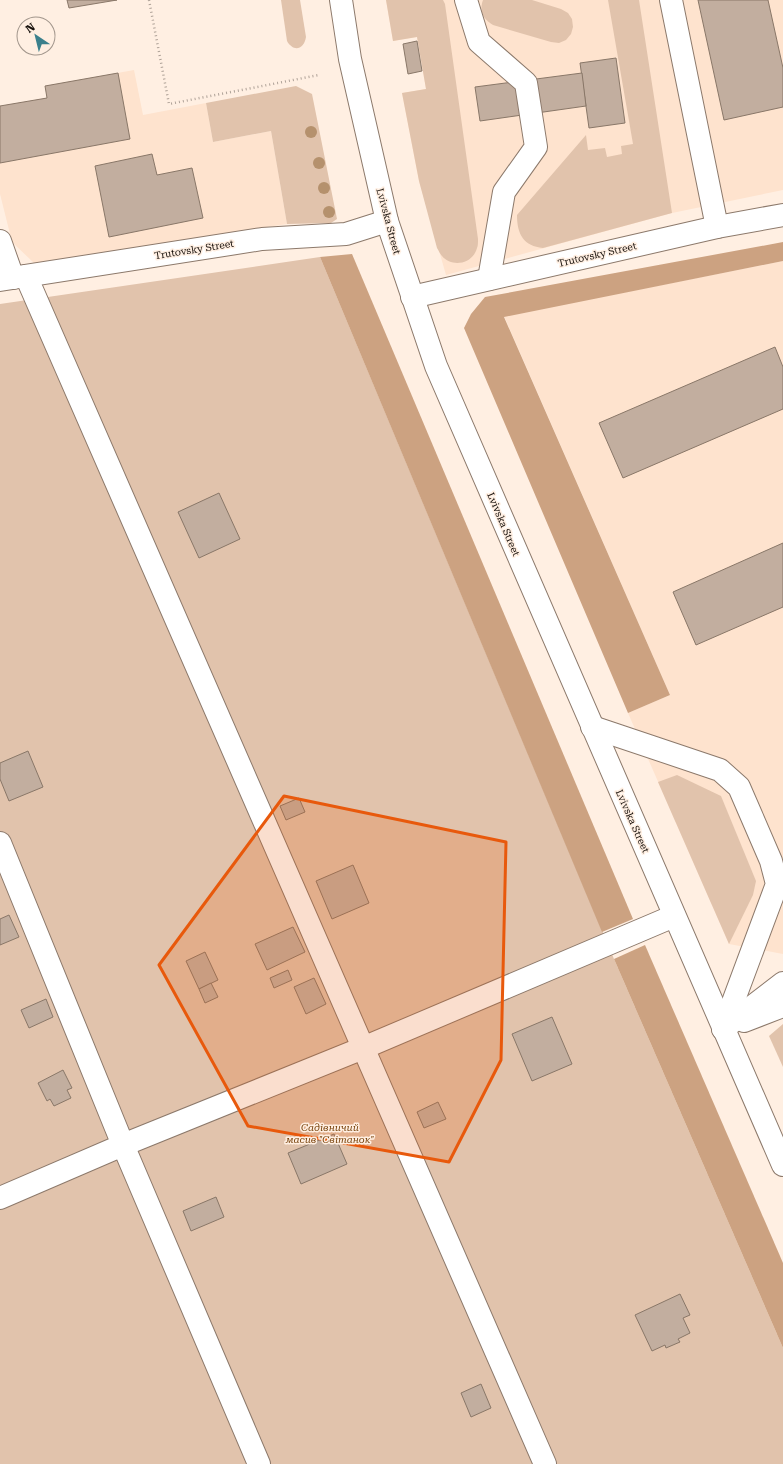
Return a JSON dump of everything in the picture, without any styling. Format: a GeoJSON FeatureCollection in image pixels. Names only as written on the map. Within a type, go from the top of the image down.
{"type":"FeatureCollection","features":[{"type":"Feature","properties":{"kind":"main road","name":"Lvivska Street"},"geometry":{"type":"LineString","coordinates":[[341,0],[350,60],[387,221],[436,366],[783,1165]]}},
{"type":"Feature","properties":{"kind":"main road"},"geometry":{"type":"LineString","coordinates":[[466,0],[479,42],[526,83],[536,147],[504,192],[489,279]]}},
{"type":"Feature","properties":{"kind":"main road"},"geometry":{"type":"LineString","coordinates":[[671,0],[717,227]]}},
{"type":"Feature","properties":{"kind":"main road","name":"Trutovsky Street"},"geometry":{"type":"LineString","coordinates":[[412,297],[717,227],[783,215]]}},
{"type":"Feature","properties":{"kind":"main road","name":"Trutovsky Street"},"geometry":{"type":"LineString","coordinates":[[13,278],[262,238],[346,234],[387,221]]}},
{"type":"Feature","properties":{"kind":"main road"},"geometry":{"type":"LineString","coordinates":[[0,241],[13,278],[363,1048],[545,1464]]}},
{"type":"Feature","properties":{"kind":"main road"},"geometry":{"type":"LineString","coordinates":[[592,727],[720,770],[739,787],[771,860],[777,884],[723,1029]]}},
{"type":"Feature","properties":{"kind":"main road"},"geometry":{"type":"LineString","coordinates":[[0,843],[123,1145],[259,1464]]}},
{"type":"Feature","properties":{"kind":"main road"},"geometry":{"type":"LineString","coordinates":[[0,1198],[123,1145],[363,1048],[674,916]]}},
{"type":"Feature","properties":{"kind":"main road"},"geometry":{"type":"LineString","coordinates":[[723,1029],[783,983]]}},
{"type":"Feature","properties":{"kind":"main road"},"geometry":{"type":"LineString","coordinates":[[723,1029],[783,1006]]}},
{"type":"Feature","properties":{"kind":"path"},"geometry":{"type":"LineString","coordinates":[[149,0],[169,104],[319,75]]}},
{"type":"Feature","properties":{"kind":"highlighted area"},"geometry":{"type":"Polygon","coordinates":[[[284,796],[506,842],[501,1060],[449,1162],[248,1126],[159,965],[284,796]]]}},
{"type":"Feature","properties":{"kind":"shaded area"},"geometry":{"type":"Polygon","coordinates":[[[386,0],[783,0],[783,190],[672,213],[446,275],[419,181],[402,93],[426,89],[417,37],[393,41],[386,0]]]}},
{"type":"Feature","properties":{"kind":"shaded area"},"geometry":{"type":"Polygon","coordinates":[[[134,70],[143,115],[206,103],[213,142],[271,131],[287,224],[34,263],[12,242],[0,194],[0,106],[47,98],[45,86],[134,70]]]}},
{"type":"Feature","properties":{"kind":"shaded area"},"geometry":{"type":"Polygon","coordinates":[[[783,242],[783,261],[504,317],[670,695],[628,713],[464,328],[471,314],[485,297],[783,242]]]}},
{"type":"Feature","properties":{"kind":"shaded area"},"geometry":{"type":"Polygon","coordinates":[[[352,254],[633,919],[602,932],[320,257],[352,254]]]}},
{"type":"Feature","properties":{"kind":"shaded area"},"geometry":{"type":"Polygon","coordinates":[[[783,261],[783,954],[729,944],[628,713],[670,695],[504,316],[783,261]]]}},
{"type":"Feature","properties":{"kind":"shaded area"},"geometry":{"type":"Polygon","coordinates":[[[645,945],[783,1263],[783,1348],[614,959],[645,945]]]}},
{"type":"Feature","properties":{"kind":"green space"},"geometry":{"type":"Polygon","coordinates":[[[281,0],[300,0],[306,37],[301,47],[292,47],[287,41],[281,0]]]}},
{"type":"Feature","properties":{"kind":"green space"},"geometry":{"type":"Polygon","coordinates":[[[386,0],[443,0],[445,4],[478,239],[478,246],[475,253],[467,261],[456,263],[446,260],[437,248],[419,181],[402,93],[426,89],[417,37],[393,41],[386,0]]]}},
{"type":"Feature","properties":{"kind":"green space"},"geometry":{"type":"Polygon","coordinates":[[[483,0],[532,0],[561,9],[568,13],[572,19],[573,27],[571,34],[566,40],[559,43],[493,25],[484,17],[481,8],[483,0]]]}},
{"type":"Feature","properties":{"kind":"green space"},"geometry":{"type":"Polygon","coordinates":[[[608,0],[639,0],[672,213],[543,248],[536,247],[526,242],[520,234],[517,215],[586,135],[588,150],[605,148],[607,157],[622,154],[621,146],[633,144],[608,0]]]}},
{"type":"Feature","properties":{"kind":"green space"},"geometry":{"type":"Polygon","coordinates":[[[296,86],[312,94],[337,219],[331,223],[287,224],[271,131],[213,142],[206,103],[296,86]]]}},
{"type":"Feature","properties":{"kind":"green space","name":"Садівничий масив \"Світанок\""},"geometry":{"type":"Polygon","coordinates":[[[320,257],[614,959],[783,1348],[783,1464],[0,1464],[0,304],[320,257]]]}},
{"type":"Feature","properties":{"kind":"green space"},"geometry":{"type":"Polygon","coordinates":[[[677,775],[721,796],[756,881],[753,895],[729,944],[658,782],[677,775]]]}},
{"type":"Feature","properties":{"kind":"green space"},"geometry":{"type":"Polygon","coordinates":[[[783,1024],[783,1067],[769,1036],[783,1024]]]}},
{"type":"Feature","properties":{"kind":"building"},"geometry":{"type":"Polygon","coordinates":[[[67,0],[117,0],[69,8],[67,0]]]}},
{"type":"Feature","properties":{"kind":"building"},"geometry":{"type":"Polygon","coordinates":[[[698,0],[768,0],[783,68],[783,107],[724,120],[698,0]]]}},
{"type":"Feature","properties":{"kind":"building"},"geometry":{"type":"Polygon","coordinates":[[[417,41],[422,71],[408,74],[403,44],[417,41]]]}},
{"type":"Feature","properties":{"kind":"building"},"geometry":{"type":"Polygon","coordinates":[[[616,58],[625,123],[589,128],[580,63],[616,58]]]}},
{"type":"Feature","properties":{"kind":"building"},"geometry":{"type":"Polygon","coordinates":[[[118,73],[130,139],[0,163],[0,106],[47,98],[45,86],[118,73]]]}},
{"type":"Feature","properties":{"kind":"building"},"geometry":{"type":"Polygon","coordinates":[[[582,73],[586,106],[480,121],[475,87],[582,73]]]}},
{"type":"Feature","properties":{"kind":"building"},"geometry":{"type":"Polygon","coordinates":[[[152,154],[157,175],[192,168],[203,218],[109,237],[95,166],[152,154]]]}},
{"type":"Feature","properties":{"kind":"building"},"geometry":{"type":"Polygon","coordinates":[[[775,347],[783,367],[783,409],[623,478],[599,423],[775,347]]]}},
{"type":"Feature","properties":{"kind":"building"},"geometry":{"type":"Polygon","coordinates":[[[219,493],[240,539],[199,558],[178,512],[219,493]]]}},
{"type":"Feature","properties":{"kind":"building"},"geometry":{"type":"Polygon","coordinates":[[[783,543],[783,607],[696,645],[673,592],[783,543]]]}},
{"type":"Feature","properties":{"kind":"building"},"geometry":{"type":"Polygon","coordinates":[[[28,751],[43,787],[9,801],[0,779],[0,763],[28,751]]]}},
{"type":"Feature","properties":{"kind":"building"},"geometry":{"type":"Polygon","coordinates":[[[299,798],[305,812],[286,820],[280,806],[299,798]]]}},
{"type":"Feature","properties":{"kind":"building"},"geometry":{"type":"Polygon","coordinates":[[[353,865],[369,903],[332,919],[316,881],[353,865]]]}},
{"type":"Feature","properties":{"kind":"building"},"geometry":{"type":"Polygon","coordinates":[[[9,915],[19,937],[0,945],[0,919],[9,915]]]}},
{"type":"Feature","properties":{"kind":"building"},"geometry":{"type":"Polygon","coordinates":[[[293,927],[305,952],[267,970],[255,944],[293,927]]]}},
{"type":"Feature","properties":{"kind":"building"},"geometry":{"type":"Polygon","coordinates":[[[205,952],[218,980],[199,989],[186,961],[205,952]]]}},
{"type":"Feature","properties":{"kind":"building"},"geometry":{"type":"Polygon","coordinates":[[[288,970],[292,980],[274,988],[270,978],[288,970]]]}},
{"type":"Feature","properties":{"kind":"building"},"geometry":{"type":"Polygon","coordinates":[[[314,978],[326,1004],[306,1014],[294,987],[314,978]]]}},
{"type":"Feature","properties":{"kind":"building"},"geometry":{"type":"Polygon","coordinates":[[[211,983],[218,997],[205,1003],[199,989],[211,983]]]}},
{"type":"Feature","properties":{"kind":"building"},"geometry":{"type":"Polygon","coordinates":[[[46,999],[53,1017],[29,1028],[21,1010],[46,999]]]}},
{"type":"Feature","properties":{"kind":"building"},"geometry":{"type":"Polygon","coordinates":[[[552,1017],[572,1064],[532,1081],[512,1034],[552,1017]]]}},
{"type":"Feature","properties":{"kind":"building"},"geometry":{"type":"Polygon","coordinates":[[[63,1070],[72,1088],[67,1090],[71,1098],[54,1106],[50,1099],[47,1101],[38,1083],[63,1070]]]}},
{"type":"Feature","properties":{"kind":"building"},"geometry":{"type":"Polygon","coordinates":[[[438,1102],[446,1119],[424,1128],[417,1112],[438,1102]]]}},
{"type":"Feature","properties":{"kind":"building"},"geometry":{"type":"Polygon","coordinates":[[[334,1134],[347,1164],[301,1184],[288,1153],[334,1134]]]}},
{"type":"Feature","properties":{"kind":"building"},"geometry":{"type":"Polygon","coordinates":[[[216,1197],[224,1217],[191,1231],[183,1211],[216,1197]]]}},
{"type":"Feature","properties":{"kind":"building"},"geometry":{"type":"Polygon","coordinates":[[[680,1294],[690,1315],[683,1318],[690,1333],[678,1339],[680,1342],[666,1348],[665,1345],[652,1351],[635,1315],[680,1294]]]}},
{"type":"Feature","properties":{"kind":"building"},"geometry":{"type":"Polygon","coordinates":[[[481,1384],[491,1408],[471,1417],[461,1393],[481,1384]]]}}]}
